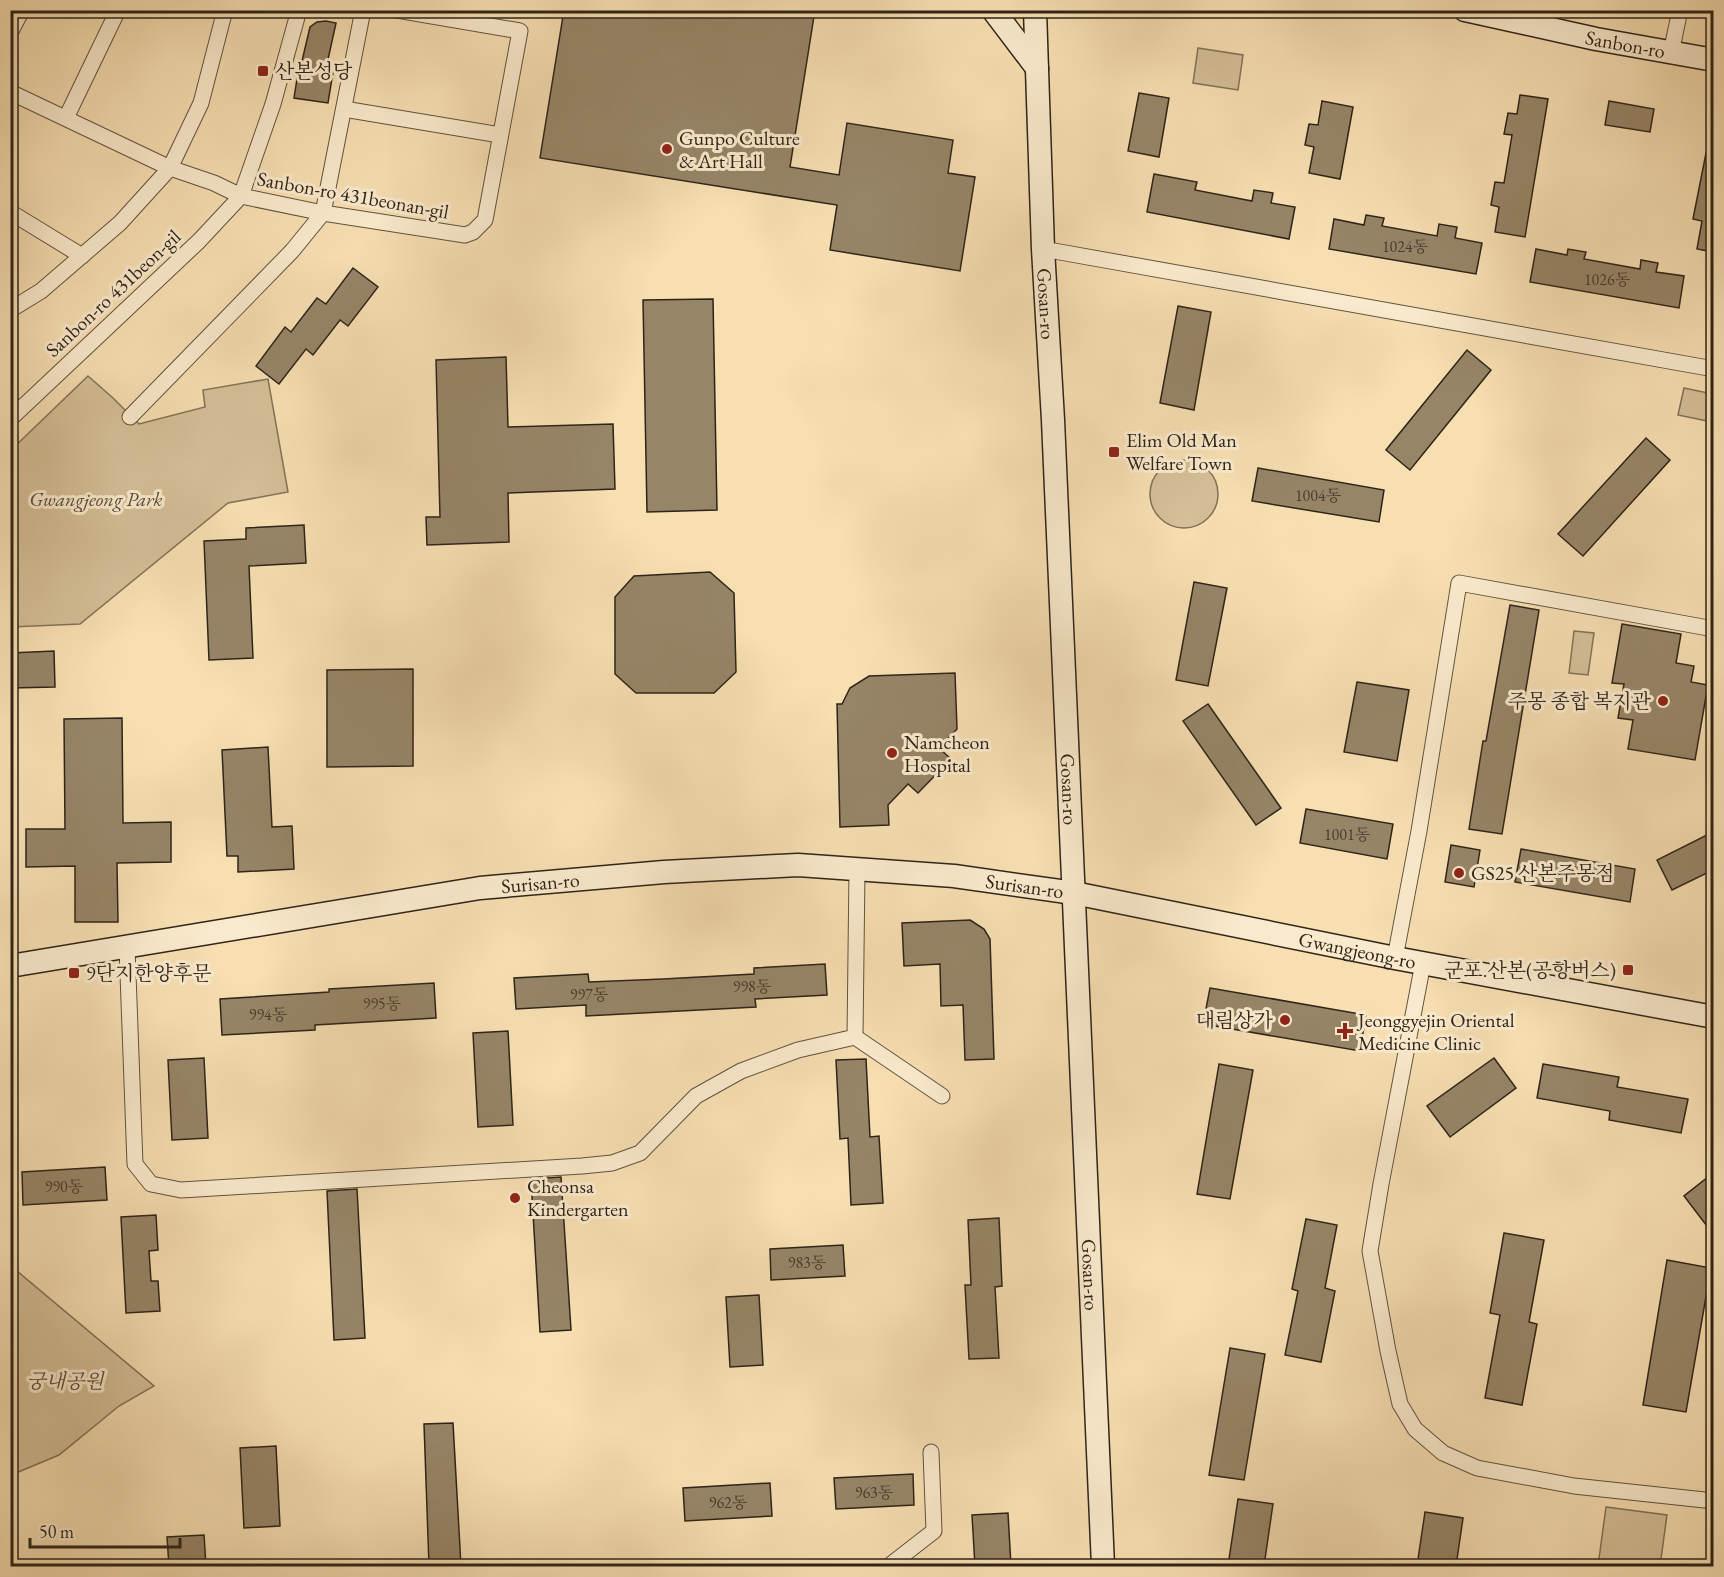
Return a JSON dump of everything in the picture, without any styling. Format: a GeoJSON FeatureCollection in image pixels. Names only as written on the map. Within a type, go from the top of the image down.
{"type":"FeatureCollection","features":[{"type":"Feature","properties":{"kind":"street"},"geometry":{"type":"LineString","coordinates":[[10,33],[22,10]]}},
{"type":"Feature","properties":{"kind":"street"},"geometry":{"type":"LineString","coordinates":[[66,118],[118,10]]}},
{"type":"Feature","properties":{"kind":"street"},"geometry":{"type":"LineString","coordinates":[[10,310],[41,291],[120,223],[170,168],[201,103],[225,10]]}},
{"type":"Feature","properties":{"kind":"street","name":"Sanbon-ro 431beon-gil"},"geometry":{"type":"LineString","coordinates":[[10,419],[199,241],[241,196],[273,104],[299,10]]}},
{"type":"Feature","properties":{"kind":"street"},"geometry":{"type":"LineString","coordinates":[[130,417],[292,251],[323,213],[363,10]]}},
{"type":"Feature","properties":{"kind":"street"},"geometry":{"type":"LineString","coordinates":[[344,109],[500,135],[520,31],[397,10]]}},
{"type":"Feature","properties":{"kind":"street"},"geometry":{"type":"LineString","coordinates":[[993,10],[1037,68]]}},
{"type":"Feature","properties":{"kind":"street","name":"Gosan-ro"},"geometry":{"type":"LineString","coordinates":[[1035,10],[1043,249],[1053,420],[1103,1566]]}},
{"type":"Feature","properties":{"kind":"street","name":"Sanbon-ro"},"geometry":{"type":"LineString","coordinates":[[1465,10],[1596,39],[1713,60]]}},
{"type":"Feature","properties":{"kind":"street"},"geometry":{"type":"LineString","coordinates":[[1671,53],[1680,10]]}},
{"type":"Feature","properties":{"kind":"street"},"geometry":{"type":"LineString","coordinates":[[10,92],[170,168],[214,183],[241,196]]}},
{"type":"Feature","properties":{"kind":"street","name":"Sanbon-ro 431beonan-gil"},"geometry":{"type":"LineString","coordinates":[[241,196],[323,213],[465,235],[473,232],[486,220],[500,135]]}},
{"type":"Feature","properties":{"kind":"street"},"geometry":{"type":"LineString","coordinates":[[10,212],[82,256]]}},
{"type":"Feature","properties":{"kind":"street"},"geometry":{"type":"LineString","coordinates":[[1043,249],[1713,369]]}},
{"type":"Feature","properties":{"kind":"street"},"geometry":{"type":"LineString","coordinates":[[1395,958],[1419,831],[1459,583],[1713,629]]}},
{"type":"Feature","properties":{"kind":"street","name":"Surisan-ro"},"geometry":{"type":"LineString","coordinates":[[10,966],[480,888],[664,872],[787,866],[954,876],[1074,893]]}},
{"type":"Feature","properties":{"kind":"street"},"geometry":{"type":"LineString","coordinates":[[855,1037],[857,870]]}},
{"type":"Feature","properties":{"kind":"street","name":"Gwangjeong-ro"},"geometry":{"type":"LineString","coordinates":[[1074,893],[1395,958],[1713,1017]]}},
{"type":"Feature","properties":{"kind":"street"},"geometry":{"type":"LineString","coordinates":[[127,947],[135,1164],[151,1184],[181,1190],[612,1163],[640,1153],[696,1096],[741,1071],[798,1050],[855,1037],[942,1096]]}},
{"type":"Feature","properties":{"kind":"street"},"geometry":{"type":"LineString","coordinates":[[1423,963],[1370,1251],[1400,1404],[1415,1429],[1443,1453],[1477,1468],[1574,1486],[1713,1501]]}},
{"type":"Feature","properties":{"kind":"street"},"geometry":{"type":"LineString","coordinates":[[889,1566],[934,1531],[931,1452]]}},
{"type":"Feature","properties":{"kind":"green space"},"geometry":{"type":"Polygon","coordinates":[[[1198,48],[1243,55],[1238,90],[1193,83],[1198,48]]]}},
{"type":"Feature","properties":{"kind":"green space","name":"Gwangjeong Park"},"geometry":{"type":"Polygon","coordinates":[[[88,376],[139,424],[205,407],[203,390],[268,379],[288,492],[228,503],[80,624],[11,627],[10,451],[88,376]]]}},
{"type":"Feature","properties":{"kind":"green space"},"geometry":{"type":"Polygon","coordinates":[[[1684,388],[1713,394],[1712,422],[1678,415],[1684,388]]]}},
{"type":"Feature","properties":{"kind":"green space"},"geometry":{"type":"Polygon","coordinates":[[[1177,460],[1191,460],[1203,465],[1213,475],[1218,494],[1213,513],[1203,523],[1191,528],[1177,528],[1165,523],[1155,513],[1150,501],[1150,487],[1155,475],[1165,465],[1177,460]]]}},
{"type":"Feature","properties":{"kind":"green space"},"geometry":{"type":"Polygon","coordinates":[[[1574,631],[1594,633],[1588,675],[1569,673],[1574,631]]]}},
{"type":"Feature","properties":{"kind":"green space","name":"궁내공원"},"geometry":{"type":"Polygon","coordinates":[[[11,1266],[154,1386],[119,1406],[59,1455],[11,1475],[11,1266]]]}},
{"type":"Feature","properties":{"kind":"green space"},"geometry":{"type":"Polygon","coordinates":[[[1606,1507],[1667,1515],[1660,1566],[1598,1566],[1606,1507]]]}},
{"type":"Feature","properties":{"kind":"building","name":"Gunpo Culture & Art Hall"},"geometry":{"type":"Polygon","coordinates":[[[564,10],[815,10],[790,167],[839,175],[847,123],[953,140],[948,173],[975,177],[960,271],[830,250],[837,205],[540,158],[564,10]]]}},
{"type":"Feature","properties":{"kind":"building"},"geometry":{"type":"Polygon","coordinates":[[[317,22],[336,23],[327,64],[334,66],[328,103],[294,98],[300,60],[302,61],[310,27],[317,22]]]}},
{"type":"Feature","properties":{"kind":"building"},"geometry":{"type":"Polygon","coordinates":[[[1139,93],[1169,98],[1159,157],[1128,151],[1139,93]]]}},
{"type":"Feature","properties":{"kind":"building"},"geometry":{"type":"Polygon","coordinates":[[[1520,95],[1548,99],[1525,237],[1495,232],[1499,207],[1491,205],[1495,182],[1504,183],[1512,135],[1504,134],[1508,113],[1517,114],[1520,95]]]}},
{"type":"Feature","properties":{"kind":"building"},"geometry":{"type":"Polygon","coordinates":[[[1322,101],[1353,107],[1340,179],[1309,173],[1314,147],[1305,145],[1309,124],[1318,125],[1322,101]]]}},
{"type":"Feature","properties":{"kind":"building"},"geometry":{"type":"Polygon","coordinates":[[[1609,101],[1654,109],[1650,132],[1605,125],[1609,101]]]}},
{"type":"Feature","properties":{"kind":"building"},"geometry":{"type":"Polygon","coordinates":[[[1706,153],[1713,154],[1713,252],[1697,249],[1702,221],[1693,219],[1706,153]]]}},
{"type":"Feature","properties":{"kind":"building"},"geometry":{"type":"Polygon","coordinates":[[[1154,174],[1197,182],[1195,190],[1252,201],[1254,190],[1273,193],[1271,203],[1295,207],[1289,239],[1147,212],[1154,174]]]}},
{"type":"Feature","properties":{"kind":"building"},"geometry":{"type":"Polygon","coordinates":[[[1366,215],[1384,218],[1382,226],[1437,236],[1439,224],[1457,227],[1455,238],[1482,243],[1476,274],[1329,249],[1334,219],[1364,225],[1366,215]]]}},
{"type":"Feature","properties":{"kind":"building"},"geometry":{"type":"Polygon","coordinates":[[[1536,249],[1567,255],[1568,249],[1586,252],[1584,259],[1640,269],[1641,260],[1658,263],[1656,272],[1684,276],[1679,308],[1530,282],[1536,249]]]}},
{"type":"Feature","properties":{"kind":"building"},"geometry":{"type":"Polygon","coordinates":[[[353,268],[378,287],[348,326],[340,320],[313,355],[306,349],[279,384],[256,366],[285,327],[291,332],[317,298],[326,304],[353,268]]]}},
{"type":"Feature","properties":{"kind":"building"},"geometry":{"type":"Polygon","coordinates":[[[713,299],[717,510],[647,512],[643,300],[713,299]]]}},
{"type":"Feature","properties":{"kind":"building"},"geometry":{"type":"Polygon","coordinates":[[[1178,306],[1211,312],[1194,410],[1160,403],[1178,306]]]}},
{"type":"Feature","properties":{"kind":"building"},"geometry":{"type":"Polygon","coordinates":[[[1467,350],[1491,370],[1410,470],[1386,450],[1467,350]]]}},
{"type":"Feature","properties":{"kind":"building"},"geometry":{"type":"Polygon","coordinates":[[[506,357],[508,427],[613,424],[615,489],[508,493],[509,542],[427,545],[426,517],[440,517],[436,360],[506,357]]]}},
{"type":"Feature","properties":{"kind":"building"},"geometry":{"type":"Polygon","coordinates":[[[1646,438],[1670,460],[1583,556],[1558,534],[1646,438]]]}},
{"type":"Feature","properties":{"kind":"building"},"geometry":{"type":"Polygon","coordinates":[[[1258,468],[1384,490],[1379,522],[1252,501],[1258,468]]]}},
{"type":"Feature","properties":{"kind":"building"},"geometry":{"type":"Polygon","coordinates":[[[304,525],[306,563],[249,566],[253,658],[209,660],[204,541],[246,539],[246,528],[304,525]]]}},
{"type":"Feature","properties":{"kind":"building"},"geometry":{"type":"Polygon","coordinates":[[[710,572],[734,593],[736,672],[714,693],[636,693],[615,674],[615,597],[634,576],[710,572]]]}},
{"type":"Feature","properties":{"kind":"building"},"geometry":{"type":"Polygon","coordinates":[[[1194,582],[1227,588],[1208,686],[1176,680],[1194,582]]]}},
{"type":"Feature","properties":{"kind":"building"},"geometry":{"type":"Polygon","coordinates":[[[1510,605],[1539,610],[1502,834],[1469,829],[1483,741],[1486,741],[1510,605]]]}},
{"type":"Feature","properties":{"kind":"building","name":"주몽 종합 복지관"},"geometry":{"type":"Polygon","coordinates":[[[1622,624],[1681,634],[1676,663],[1694,666],[1691,682],[1708,685],[1695,760],[1628,749],[1633,720],[1618,718],[1624,684],[1612,683],[1622,624]]]}},
{"type":"Feature","properties":{"kind":"building"},"geometry":{"type":"Polygon","coordinates":[[[54,651],[55,687],[10,688],[10,653],[54,651]]]}},
{"type":"Feature","properties":{"kind":"building"},"geometry":{"type":"Polygon","coordinates":[[[413,669],[413,766],[327,767],[327,670],[413,669]]]}},
{"type":"Feature","properties":{"kind":"building","name":"Namcheon Hospital"},"geometry":{"type":"Polygon","coordinates":[[[955,673],[957,729],[939,748],[951,759],[918,793],[908,784],[888,805],[889,825],[840,827],[837,704],[842,704],[850,688],[869,676],[955,673]]]}},
{"type":"Feature","properties":{"kind":"building"},"geometry":{"type":"Polygon","coordinates":[[[1357,682],[1409,690],[1397,761],[1344,752],[1357,682]]]}},
{"type":"Feature","properties":{"kind":"building"},"geometry":{"type":"Polygon","coordinates":[[[1208,704],[1281,808],[1256,825],[1183,721],[1208,704]]]}},
{"type":"Feature","properties":{"kind":"building"},"geometry":{"type":"Polygon","coordinates":[[[122,718],[123,823],[171,822],[171,862],[117,863],[118,922],[75,922],[75,866],[26,867],[26,829],[65,829],[64,719],[122,718]]]}},
{"type":"Feature","properties":{"kind":"building"},"geometry":{"type":"Polygon","coordinates":[[[268,747],[272,827],[292,826],[294,869],[238,872],[238,856],[227,856],[222,750],[268,747]]]}},
{"type":"Feature","properties":{"kind":"building"},"geometry":{"type":"Polygon","coordinates":[[[1306,809],[1393,824],[1387,859],[1300,843],[1306,809]]]}},
{"type":"Feature","properties":{"kind":"building"},"geometry":{"type":"Polygon","coordinates":[[[1713,832],[1713,870],[1672,890],[1657,860],[1713,832]]]}},
{"type":"Feature","properties":{"kind":"building"},"geometry":{"type":"Polygon","coordinates":[[[1451,845],[1480,850],[1474,887],[1445,882],[1451,845]]]}},
{"type":"Feature","properties":{"kind":"building"},"geometry":{"type":"Polygon","coordinates":[[[1521,849],[1635,869],[1630,902],[1515,882],[1521,849]]]}},
{"type":"Feature","properties":{"kind":"building"},"geometry":{"type":"Polygon","coordinates":[[[970,920],[984,929],[990,939],[994,1059],[965,1060],[963,1005],[941,1006],[940,964],[904,966],[902,923],[970,920]]]}},
{"type":"Feature","properties":{"kind":"building"},"geometry":{"type":"Polygon","coordinates":[[[825,964],[827,995],[755,999],[756,1007],[586,1016],[586,1005],[516,1009],[514,978],[588,974],[589,982],[663,979],[754,974],[754,968],[825,964]]]}},
{"type":"Feature","properties":{"kind":"building"},"geometry":{"type":"Polygon","coordinates":[[[434,983],[436,1018],[315,1025],[315,1030],[222,1035],[220,999],[329,992],[329,989],[434,983]]]}},
{"type":"Feature","properties":{"kind":"building","name":"대림상가"},"geometry":{"type":"Polygon","coordinates":[[[1210,988],[1366,1015],[1360,1051],[1203,1024],[1210,988]]]}},
{"type":"Feature","properties":{"kind":"building"},"geometry":{"type":"Polygon","coordinates":[[[508,1031],[513,1125],[478,1127],[473,1033],[508,1031]]]}},
{"type":"Feature","properties":{"kind":"building"},"geometry":{"type":"Polygon","coordinates":[[[204,1058],[208,1138],[172,1140],[168,1060],[204,1058]]]}},
{"type":"Feature","properties":{"kind":"building"},"geometry":{"type":"Polygon","coordinates":[[[1494,1058],[1516,1088],[1450,1137],[1427,1106],[1494,1058]]]}},
{"type":"Feature","properties":{"kind":"building"},"geometry":{"type":"Polygon","coordinates":[[[866,1059],[870,1137],[879,1136],[883,1203],[851,1205],[848,1138],[840,1139],[836,1060],[866,1059]]]}},
{"type":"Feature","properties":{"kind":"building"},"geometry":{"type":"Polygon","coordinates":[[[1219,1064],[1253,1070],[1230,1199],[1197,1194],[1219,1064]]]}},
{"type":"Feature","properties":{"kind":"building"},"geometry":{"type":"Polygon","coordinates":[[[1543,1064],[1619,1077],[1617,1087],[1688,1099],[1681,1133],[1609,1120],[1610,1111],[1537,1098],[1543,1064]]]}},
{"type":"Feature","properties":{"kind":"building"},"geometry":{"type":"Polygon","coordinates":[[[105,1167],[107,1200],[23,1205],[22,1172],[105,1167]]]}},
{"type":"Feature","properties":{"kind":"building"},"geometry":{"type":"Polygon","coordinates":[[[1713,1173],[1713,1234],[1684,1196],[1713,1173]]]}},
{"type":"Feature","properties":{"kind":"building"},"geometry":{"type":"Polygon","coordinates":[[[561,1177],[571,1330],[540,1332],[531,1179],[561,1177]]]}},
{"type":"Feature","properties":{"kind":"building"},"geometry":{"type":"Polygon","coordinates":[[[357,1189],[365,1338],[334,1340],[327,1191],[357,1189]]]}},
{"type":"Feature","properties":{"kind":"building"},"geometry":{"type":"Polygon","coordinates":[[[156,1215],[158,1250],[149,1251],[151,1281],[158,1281],[160,1311],[126,1313],[121,1217],[156,1215]]]}},
{"type":"Feature","properties":{"kind":"building"},"geometry":{"type":"Polygon","coordinates":[[[999,1218],[1002,1286],[995,1287],[999,1358],[969,1359],[965,1285],[971,1285],[968,1220],[999,1218]]]}},
{"type":"Feature","properties":{"kind":"building"},"geometry":{"type":"Polygon","coordinates":[[[1306,1219],[1337,1225],[1325,1288],[1335,1291],[1321,1362],[1285,1355],[1298,1291],[1292,1289],[1306,1219]]]}},
{"type":"Feature","properties":{"kind":"building"},"geometry":{"type":"Polygon","coordinates":[[[1504,1233],[1544,1240],[1529,1322],[1537,1324],[1522,1405],[1485,1398],[1500,1315],[1490,1313],[1504,1233]]]}},
{"type":"Feature","properties":{"kind":"building"},"geometry":{"type":"Polygon","coordinates":[[[843,1245],[845,1276],[771,1280],[770,1249],[843,1245]]]}},
{"type":"Feature","properties":{"kind":"building"},"geometry":{"type":"Polygon","coordinates":[[[1667,1260],[1711,1268],[1686,1412],[1643,1405],[1667,1260]]]}},
{"type":"Feature","properties":{"kind":"building"},"geometry":{"type":"Polygon","coordinates":[[[759,1295],[763,1365],[730,1367],[726,1297],[759,1295]]]}},
{"type":"Feature","properties":{"kind":"building"},"geometry":{"type":"Polygon","coordinates":[[[1230,1348],[1265,1354],[1244,1480],[1209,1475],[1230,1348]]]}},
{"type":"Feature","properties":{"kind":"building"},"geometry":{"type":"Polygon","coordinates":[[[453,1423],[461,1566],[429,1566],[424,1424],[453,1423]]]}},
{"type":"Feature","properties":{"kind":"building"},"geometry":{"type":"Polygon","coordinates":[[[276,1446],[280,1526],[244,1528],[240,1448],[276,1446]]]}},
{"type":"Feature","properties":{"kind":"building"},"geometry":{"type":"Polygon","coordinates":[[[913,1474],[914,1505],[836,1509],[834,1478],[913,1474]]]}},
{"type":"Feature","properties":{"kind":"building"},"geometry":{"type":"Polygon","coordinates":[[[770,1483],[772,1516],[685,1521],[683,1488],[770,1483]]]}},
{"type":"Feature","properties":{"kind":"building"},"geometry":{"type":"Polygon","coordinates":[[[1238,1499],[1273,1504],[1264,1566],[1228,1566],[1238,1499]]]}},
{"type":"Feature","properties":{"kind":"building"},"geometry":{"type":"Polygon","coordinates":[[[1425,1512],[1463,1518],[1456,1566],[1417,1566],[1425,1512]]]}},
{"type":"Feature","properties":{"kind":"building"},"geometry":{"type":"Polygon","coordinates":[[[1008,1513],[1011,1566],[975,1566],[972,1515],[1008,1513]]]}},
{"type":"Feature","properties":{"kind":"building"},"geometry":{"type":"Polygon","coordinates":[[[204,1535],[206,1566],[169,1566],[167,1537],[204,1535]]]}},
{"type":"Feature","properties":{"kind":"place","name":"산본성당"},"geometry":{"type":"Point","coordinates":[263,71]}},
{"type":"Feature","properties":{"kind":"place","name":"Gunpo Culture & Art Hall"},"geometry":{"type":"Point","coordinates":[667,149]}},
{"type":"Feature","properties":{"kind":"place","name":"Elim Old Man Welfare Town"},"geometry":{"type":"Point","coordinates":[1114,452]}},
{"type":"Feature","properties":{"kind":"place","name":"주몽 종합 복지관"},"geometry":{"type":"Point","coordinates":[1663,701]}},
{"type":"Feature","properties":{"kind":"place","name":"Namcheon Hospital"},"geometry":{"type":"Point","coordinates":[892,753]}},
{"type":"Feature","properties":{"kind":"place","name":"GS25 산본주몽점"},"geometry":{"type":"Point","coordinates":[1459,873]}},
{"type":"Feature","properties":{"kind":"place","name":"군포.산본(공항버스)"},"geometry":{"type":"Point","coordinates":[1628,970]}},
{"type":"Feature","properties":{"kind":"place","name":"9단지한양후문"},"geometry":{"type":"Point","coordinates":[74,973]}},
{"type":"Feature","properties":{"kind":"place","name":"대림상가"},"geometry":{"type":"Point","coordinates":[1285,1020]}},
{"type":"Feature","properties":{"kind":"place","name":"Jeonggyejin Oriental Medicine Clinic"},"geometry":{"type":"Point","coordinates":[1345,1031]}},
{"type":"Feature","properties":{"kind":"place","name":"Cheonsa Kindergarten"},"geometry":{"type":"Point","coordinates":[515,1198]}}]}
